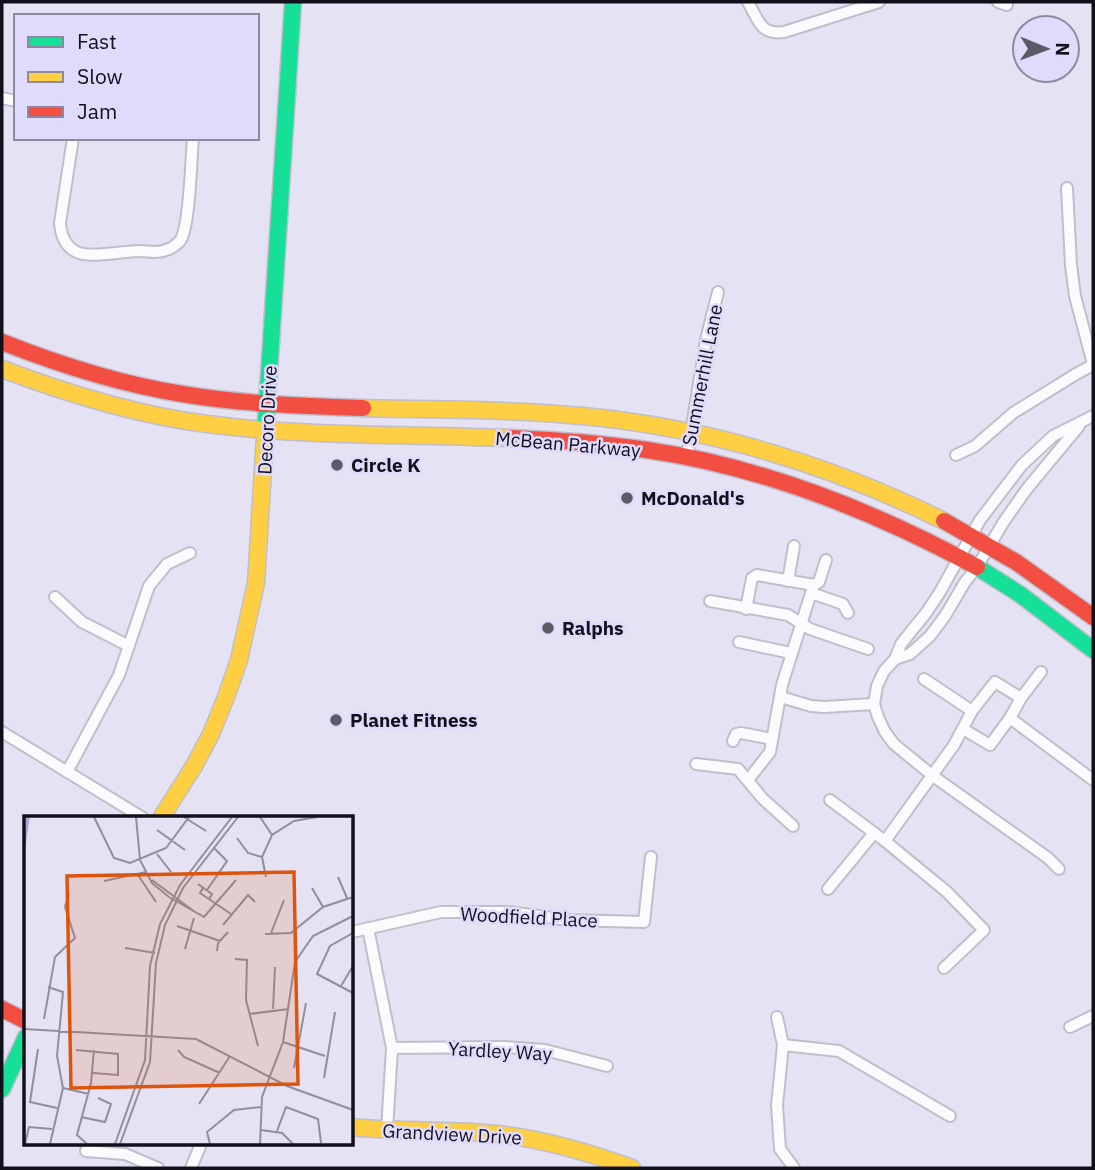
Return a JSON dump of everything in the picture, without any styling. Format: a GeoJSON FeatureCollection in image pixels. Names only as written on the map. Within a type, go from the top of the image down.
{"type":"FeatureCollection","features":[{"type":"Feature","properties":{"kind":"main road","name":"Decoro Drive"},"geometry":{"type":"LineString","coordinates":[[162,816],[197,761],[223,707],[251,616],[256,583],[267,429],[293,2]]}},
{"type":"Feature","properties":{"kind":"main road","name":"McBean Parkway"},"geometry":{"type":"LineString","coordinates":[[2,342],[66,366],[185,395],[268,404],[558,414],[691,432],[766,451],[840,475],[900,500],[990,546],[1093,617]]}},
{"type":"Feature","properties":{"kind":"main road","name":"McBean Parkway"},"geometry":{"type":"LineString","coordinates":[[2,369],[61,391],[129,410],[198,422],[267,429],[565,441],[687,457],[756,474],[835,500],[901,528],[977,567],[1044,612],[1093,650]]}},
{"type":"Feature","properties":{"kind":"main road"},"geometry":{"type":"LineString","coordinates":[[2,1009],[24,1020]]}},
{"type":"Feature","properties":{"kind":"main road"},"geometry":{"type":"LineString","coordinates":[[2,1089],[24,1041]]}},
{"type":"Feature","properties":{"kind":"main road","name":"Grandview Drive"},"geometry":{"type":"LineString","coordinates":[[354,1127],[486,1133],[536,1139],[594,1154],[632,1168]]}},
{"type":"Feature","properties":{"kind":"street"},"geometry":{"type":"LineString","coordinates":[[748,2],[763,28],[773,33],[784,32],[879,2]]}},
{"type":"Feature","properties":{"kind":"street"},"geometry":{"type":"LineString","coordinates":[[73,140],[60,223],[61,232],[71,248],[90,254],[165,251],[179,241],[184,234],[186,220],[193,140]]}},
{"type":"Feature","properties":{"kind":"street"},"geometry":{"type":"LineString","coordinates":[[956,456],[975,446],[1013,413],[1093,365],[1075,296],[1067,188]]}},
{"type":"Feature","properties":{"kind":"street","name":"Summerhill Lane"},"geometry":{"type":"LineString","coordinates":[[687,457],[706,340],[718,292]]}},
{"type":"Feature","properties":{"kind":"street"},"geometry":{"type":"LineString","coordinates":[[1059,869],[1048,858],[933,776],[894,744],[885,732],[874,704],[877,686],[884,671],[926,613],[960,559],[980,520],[1022,465],[1053,436],[1088,419]]}},
{"type":"Feature","properties":{"kind":"street"},"geometry":{"type":"LineString","coordinates":[[895,659],[910,654],[930,636],[1026,490],[1088,419]]}},
{"type":"Feature","properties":{"kind":"street"},"geometry":{"type":"LineString","coordinates":[[788,581],[794,546]]}},
{"type":"Feature","properties":{"kind":"street"},"geometry":{"type":"LineString","coordinates":[[66,772],[118,676],[149,586],[167,564],[190,553]]}},
{"type":"Feature","properties":{"kind":"street"},"geometry":{"type":"LineString","coordinates":[[748,780],[770,752],[782,685],[801,622],[826,559]]}},
{"type":"Feature","properties":{"kind":"street"},"geometry":{"type":"LineString","coordinates":[[746,609],[752,578],[757,575],[813,589],[843,604],[848,613]]}},
{"type":"Feature","properties":{"kind":"street"},"geometry":{"type":"LineString","coordinates":[[55,597],[82,622],[129,646]]}},
{"type":"Feature","properties":{"kind":"street"},"geometry":{"type":"LineString","coordinates":[[710,601],[788,615],[810,629],[868,649]]}},
{"type":"Feature","properties":{"kind":"street"},"geometry":{"type":"LineString","coordinates":[[739,642],[792,653]]}},
{"type":"Feature","properties":{"kind":"street"},"geometry":{"type":"LineString","coordinates":[[963,729],[990,745],[1041,672]]}},
{"type":"Feature","properties":{"kind":"street"},"geometry":{"type":"LineString","coordinates":[[924,679],[972,711]]}},
{"type":"Feature","properties":{"kind":"street"},"geometry":{"type":"LineString","coordinates":[[885,841],[933,776],[972,711],[995,682],[1021,698]]}},
{"type":"Feature","properties":{"kind":"street"},"geometry":{"type":"LineString","coordinates":[[780,697],[824,708],[874,704]]}},
{"type":"Feature","properties":{"kind":"street"},"geometry":{"type":"LineString","coordinates":[[1010,718],[1093,780]]}},
{"type":"Feature","properties":{"kind":"street"},"geometry":{"type":"LineString","coordinates":[[2,733],[140,816]]}},
{"type":"Feature","properties":{"kind":"street"},"geometry":{"type":"LineString","coordinates":[[733,741],[736,734],[741,733],[772,739]]}},
{"type":"Feature","properties":{"kind":"street"},"geometry":{"type":"LineString","coordinates":[[696,764],[738,769],[763,799],[793,825]]}},
{"type":"Feature","properties":{"kind":"street"},"geometry":{"type":"LineString","coordinates":[[830,800],[947,892],[984,930],[944,968]]}},
{"type":"Feature","properties":{"kind":"street"},"geometry":{"type":"LineString","coordinates":[[828,889],[874,833]]}},
{"type":"Feature","properties":{"kind":"street","name":"Woodfield Place"},"geometry":{"type":"LineString","coordinates":[[354,932],[441,912],[509,912],[568,920],[644,922],[650,858]]}},
{"type":"Feature","properties":{"kind":"street"},"geometry":{"type":"LineString","coordinates":[[368,928],[392,1048],[387,1130]]}},
{"type":"Feature","properties":{"kind":"street"},"geometry":{"type":"LineString","coordinates":[[1070,1027],[1093,1016]]}},
{"type":"Feature","properties":{"kind":"street"},"geometry":{"type":"LineString","coordinates":[[777,1017],[783,1045],[777,1105],[780,1149],[794,1168]]}},
{"type":"Feature","properties":{"kind":"street"},"geometry":{"type":"LineString","coordinates":[[783,1045],[839,1051],[950,1116]]}},
{"type":"Feature","properties":{"kind":"street","name":"Yardley Way"},"geometry":{"type":"LineString","coordinates":[[392,1048],[504,1047],[545,1050],[607,1066]]}},
{"type":"Feature","properties":{"kind":"street"},"geometry":{"type":"LineString","coordinates":[[191,1168],[200,1146]]}},
{"type":"Feature","properties":{"kind":"street"},"geometry":{"type":"LineString","coordinates":[[86,1151],[125,1154],[158,1168]]}},
{"type":"Feature","properties":{"kind":"traffic: fast"},"geometry":{"type":"LineString","coordinates":[[265,436],[293,2]]}},
{"type":"Feature","properties":{"kind":"traffic: fast"},"geometry":{"type":"LineString","coordinates":[[977,567],[1021,595],[1093,650]]}},
{"type":"Feature","properties":{"kind":"traffic: fast"},"geometry":{"type":"LineString","coordinates":[[2,1089],[24,1041]]}},
{"type":"Feature","properties":{"kind":"traffic: slow"},"geometry":{"type":"LineString","coordinates":[[2,369],[103,402],[154,415],[207,424],[320,433],[510,438]]}},
{"type":"Feature","properties":{"kind":"traffic: slow"},"geometry":{"type":"LineString","coordinates":[[363,408],[564,414],[684,431],[729,441],[817,467],[860,483],[944,521]]}},
{"type":"Feature","properties":{"kind":"traffic: slow"},"geometry":{"type":"LineString","coordinates":[[162,816],[211,734],[239,660],[256,583],[265,436]]}},
{"type":"Feature","properties":{"kind":"traffic: slow"},"geometry":{"type":"LineString","coordinates":[[354,1127],[505,1135],[560,1146],[632,1168]]}},
{"type":"Feature","properties":{"kind":"traffic: jam"},"geometry":{"type":"LineString","coordinates":[[2,342],[90,373],[159,390],[250,402],[363,408]]}},
{"type":"Feature","properties":{"kind":"traffic: jam"},"geometry":{"type":"LineString","coordinates":[[510,438],[630,448],[733,468],[817,494],[858,510],[977,567]]}},
{"type":"Feature","properties":{"kind":"traffic: jam"},"geometry":{"type":"LineString","coordinates":[[944,521],[1016,562],[1093,617]]}},
{"type":"Feature","properties":{"kind":"traffic: jam"},"geometry":{"type":"LineString","coordinates":[[2,1009],[24,1020]]}},
{"type":"Feature","properties":{"kind":"place","name":"Circle K"},"geometry":{"type":"Point","coordinates":[337,465]}},
{"type":"Feature","properties":{"kind":"place","name":"McDonald's"},"geometry":{"type":"Point","coordinates":[627,498]}},
{"type":"Feature","properties":{"kind":"place","name":"Ralphs"},"geometry":{"type":"Point","coordinates":[548,628]}},
{"type":"Feature","properties":{"kind":"place","name":"Planet Fitness"},"geometry":{"type":"Point","coordinates":[336,720]}}]}
